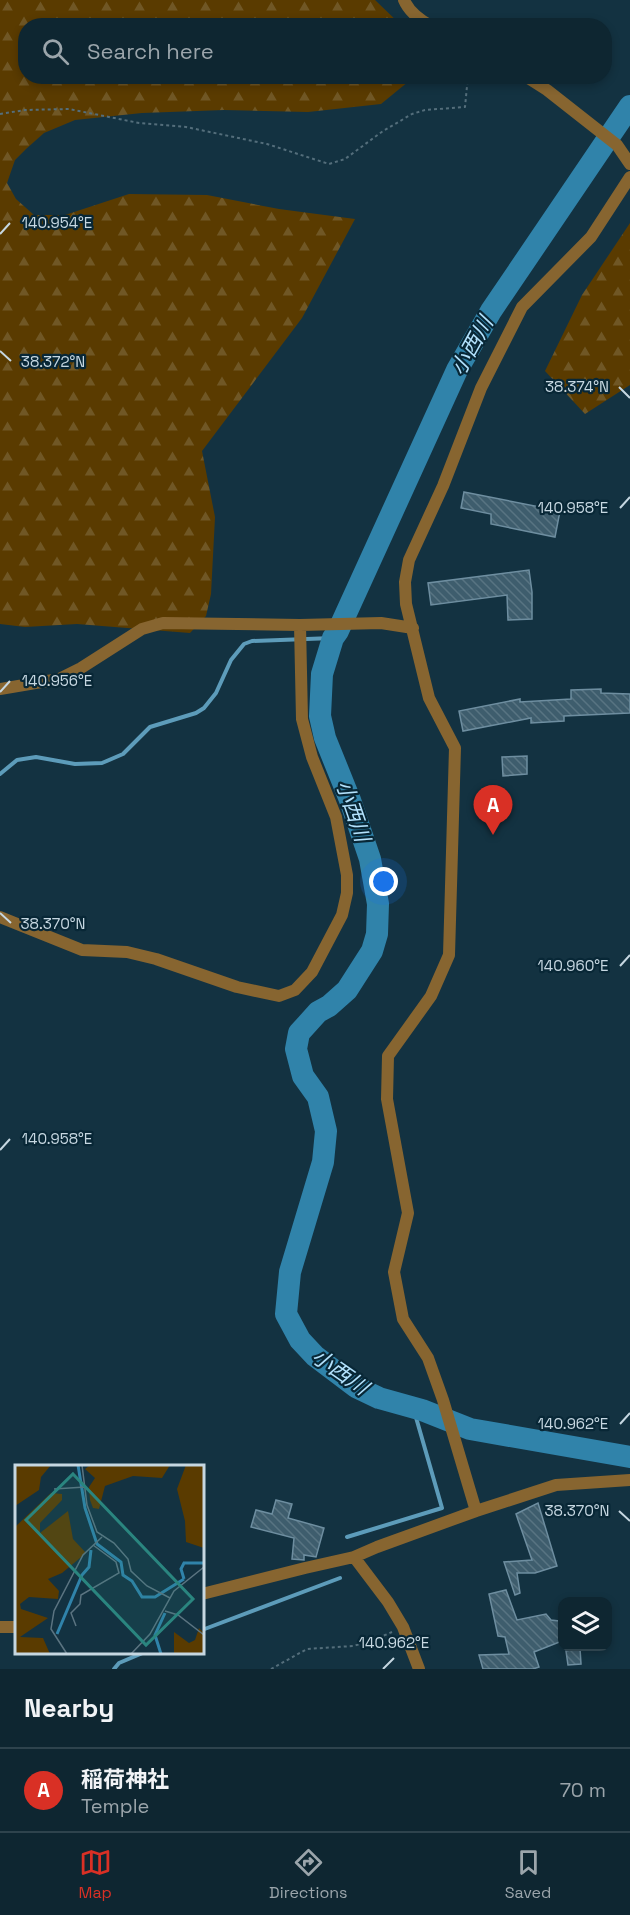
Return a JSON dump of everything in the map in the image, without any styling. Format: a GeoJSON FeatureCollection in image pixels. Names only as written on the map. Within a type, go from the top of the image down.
{"type":"FeatureCollection","features":[{"type":"Feature","properties":{"kind":"street"},"geometry":{"type":"LineString","coordinates":[[404,0],[407,8],[419,18]]}},
{"type":"Feature","properties":{"kind":"street"},"geometry":{"type":"LineString","coordinates":[[536,84],[617,145],[630,164]]}},
{"type":"Feature","properties":{"kind":"street"},"geometry":{"type":"LineString","coordinates":[[476,1510],[428,1358],[403,1319],[394,1272],[408,1213],[387,1099],[388,1056],[431,996],[449,955],[455,748],[429,698],[406,604],[405,582],[409,560],[443,486],[481,388],[522,307],[591,237],[630,177]]}},
{"type":"Feature","properties":{"kind":"street"},"geometry":{"type":"LineString","coordinates":[[0,689],[59,679],[81,668],[142,629],[163,623],[300,625],[381,623],[413,628]]}},
{"type":"Feature","properties":{"kind":"street"},"geometry":{"type":"LineString","coordinates":[[0,917],[82,950],[127,952],[156,959],[237,987],[279,996],[295,990],[312,972],[342,915],[347,893],[347,875],[336,818],[312,758],[302,719],[300,625]]}},
{"type":"Feature","properties":{"kind":"street"},"geometry":{"type":"LineString","coordinates":[[204,1594],[354,1557],[476,1510],[556,1485],[630,1479]]}},
{"type":"Feature","properties":{"kind":"street"},"geometry":{"type":"LineString","coordinates":[[354,1557],[388,1602],[403,1627],[419,1669]]}},
{"type":"Feature","properties":{"kind":"path"},"geometry":{"type":"LineString","coordinates":[[0,114],[25,110],[69,109],[139,123],[186,127],[267,144],[329,165],[345,159],[383,131],[412,114],[425,110],[465,107],[467,84]]}},
{"type":"Feature","properties":{"kind":"path"},"geometry":{"type":"LineString","coordinates":[[272,1669],[307,1649],[352,1646],[369,1642],[403,1627]]}},
{"type":"Feature","properties":{"kind":"green space"},"geometry":{"type":"Polygon","coordinates":[[[0,0],[375,0],[394,18],[18,18],[18,84],[405,84],[381,104],[308,112],[224,110],[142,113],[75,120],[44,133],[15,160],[7,183],[16,199],[34,215],[65,215],[129,194],[207,195],[279,209],[355,219],[302,318],[202,451],[215,517],[211,594],[206,616],[190,633],[77,624],[25,627],[0,624],[0,0]]]}},
{"type":"Feature","properties":{"kind":"green space"},"geometry":{"type":"Polygon","coordinates":[[[630,223],[630,385],[585,414],[545,371],[582,295],[630,223]]]}},
{"type":"Feature","properties":{"kind":"building"},"geometry":{"type":"Polygon","coordinates":[[[464,492],[560,511],[555,537],[491,524],[491,514],[461,508],[464,492]]]}},
{"type":"Feature","properties":{"kind":"building"},"geometry":{"type":"Polygon","coordinates":[[[529,570],[532,619],[508,620],[507,595],[431,605],[428,583],[529,570]]]}},
{"type":"Feature","properties":{"kind":"building"},"geometry":{"type":"Polygon","coordinates":[[[601,689],[601,693],[630,694],[630,713],[564,716],[564,721],[531,723],[531,718],[463,731],[459,711],[520,699],[520,702],[571,699],[571,690],[601,689]]]}},
{"type":"Feature","properties":{"kind":"building"},"geometry":{"type":"Polygon","coordinates":[[[527,756],[527,774],[503,776],[502,757],[527,756]]]}},
{"type":"Feature","properties":{"kind":"building"},"geometry":{"type":"Polygon","coordinates":[[[276,1500],[292,1504],[288,1518],[324,1528],[316,1557],[304,1555],[304,1560],[292,1559],[294,1538],[251,1527],[256,1510],[272,1514],[276,1500]]]}},
{"type":"Feature","properties":{"kind":"building"},"geometry":{"type":"Polygon","coordinates":[[[538,1503],[557,1566],[535,1573],[517,1573],[520,1593],[515,1595],[504,1562],[532,1560],[516,1514],[538,1503]]]}},
{"type":"Feature","properties":{"kind":"building"},"geometry":{"type":"Polygon","coordinates":[[[506,1590],[517,1620],[546,1614],[551,1620],[558,1621],[558,1643],[534,1652],[539,1667],[483,1669],[479,1655],[509,1654],[505,1637],[498,1636],[489,1594],[506,1590]]]}},
{"type":"Feature","properties":{"kind":"building"},"geometry":{"type":"Polygon","coordinates":[[[566,1651],[580,1651],[581,1664],[568,1665],[566,1651]]]}},
{"type":"Feature","properties":{"kind":"waterway","name":"小西川"},"geometry":{"type":"LineString","coordinates":[[630,106],[491,311],[457,370],[333,638],[322,674],[320,716],[325,738],[350,800],[370,859],[378,904],[377,934],[372,951],[347,990],[329,1006],[318,1012],[299,1033],[296,1049],[303,1076],[318,1097],[326,1131],[323,1162],[290,1272],[286,1314],[300,1340],[315,1356],[356,1387],[379,1398],[422,1410],[470,1429],[630,1457]]}},
{"type":"Feature","properties":{"kind":"waterway"},"geometry":{"type":"LineString","coordinates":[[0,774],[17,760],[36,757],[75,764],[102,763],[123,754],[150,727],[196,713],[204,708],[216,693],[231,660],[244,644],[252,641],[333,638]]}},
{"type":"Feature","properties":{"kind":"waterway"},"geometry":{"type":"LineString","coordinates":[[347,1537],[442,1508],[413,1407]]}},
{"type":"Feature","properties":{"kind":"waterway"},"geometry":{"type":"LineString","coordinates":[[204,1629],[340,1578]]}},
{"type":"Feature","properties":{"kind":"waterway"},"geometry":{"type":"LineString","coordinates":[[114,1669],[119,1663],[140,1654]]}},
{"type":"Feature","properties":{"kind":"place","name":"稲荷神社"},"geometry":{"type":"Point","coordinates":[493,835]}}]}
